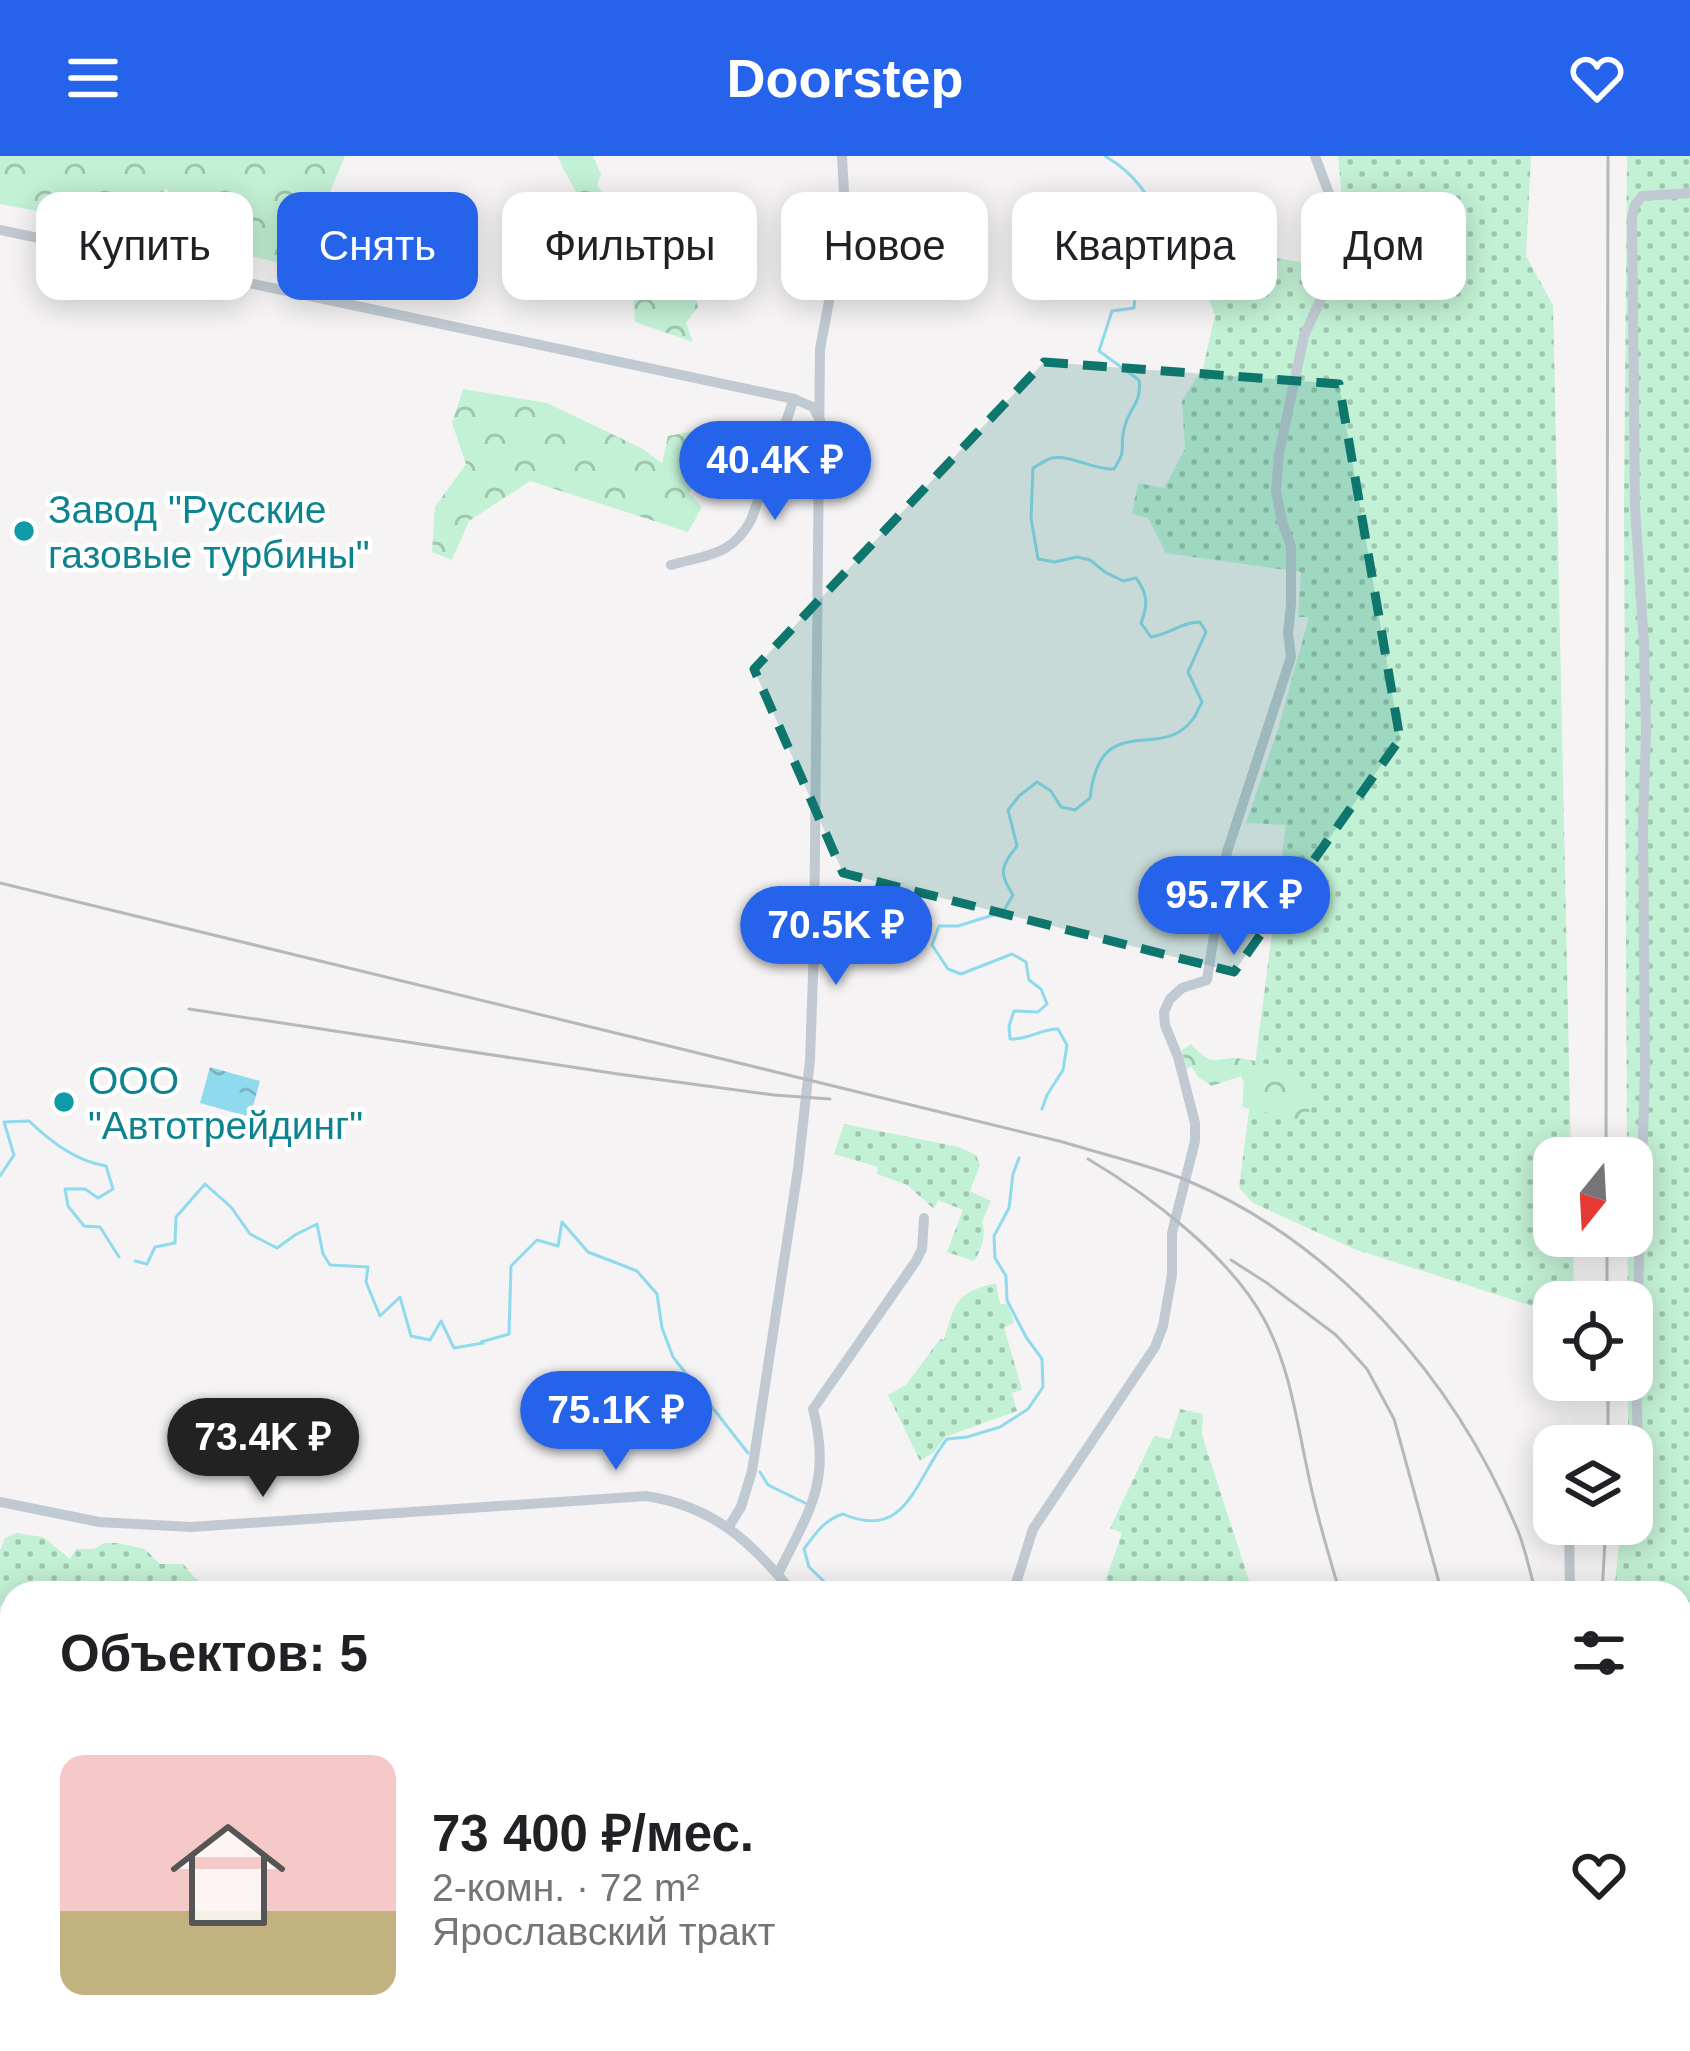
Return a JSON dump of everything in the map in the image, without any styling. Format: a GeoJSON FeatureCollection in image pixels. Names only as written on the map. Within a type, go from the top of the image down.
{"type":"FeatureCollection","features":[{"type":"Feature","properties":{"kind":"street"},"geometry":{"type":"LineString","coordinates":[[728,1528],[742,1507],[752,1471],[810,1060],[822,329],[842,223],[842,156]]}},
{"type":"Feature","properties":{"kind":"street"},"geometry":{"type":"LineString","coordinates":[[1017,1581],[1033,1529],[1154,1347],[1170,1302],[1172,1233],[1196,1124],[1164,1012],[1182,988],[1207,980],[1227,852],[1291,656],[1291,546],[1276,491],[1279,454],[1304,336],[1341,259],[1344,234],[1315,156]]}},
{"type":"Feature","properties":{"kind":"street"},"geometry":{"type":"LineString","coordinates":[[1637,1425],[1646,732],[1635,507],[1633,217],[1642,196],[1690,193]]}},
{"type":"Feature","properties":{"kind":"street"},"geometry":{"type":"LineString","coordinates":[[0,230],[798,400],[813,407],[820,424]]}},
{"type":"Feature","properties":{"kind":"street"},"geometry":{"type":"LineString","coordinates":[[798,400],[811,399],[821,381]]}},
{"type":"Feature","properties":{"kind":"street"},"geometry":{"type":"LineString","coordinates":[[670,565],[719,552],[742,536],[798,400]]}},
{"type":"Feature","properties":{"kind":"street"},"geometry":{"type":"LineString","coordinates":[[778,1574],[816,1497],[820,1479],[820,1436],[813,1409],[916,1261],[922,1250],[923,1218]]}},
{"type":"Feature","properties":{"kind":"street"},"geometry":{"type":"LineString","coordinates":[[0,1502],[99,1522],[191,1527],[646,1496],[685,1504],[728,1528],[784,1581]]}},
{"type":"Feature","properties":{"kind":"street"},"geometry":{"type":"LineString","coordinates":[[1569,1545],[1570,1581]]}},
{"type":"Feature","properties":{"kind":"highlighted area"},"geometry":{"type":"Polygon","coordinates":[[[1044,362],[1339,384],[1400,739],[1234,972],[843,873],[754,669],[1044,362]]]}},
{"type":"Feature","properties":{"kind":"green space"},"geometry":{"type":"Polygon","coordinates":[[[0,156],[345,156],[330,192],[277,192],[277,262],[253,257],[253,192],[170,192],[165,188],[163,192],[36,192],[36,211],[0,204],[0,156]]]}},
{"type":"Feature","properties":{"kind":"green space"},"geometry":{"type":"Polygon","coordinates":[[[557,156],[593,156],[602,192],[576,192],[557,156]]]}},
{"type":"Feature","properties":{"kind":"green space"},"geometry":{"type":"Polygon","coordinates":[[[1338,156],[1531,156],[1526,256],[1553,305],[1571,1137],[1533,1137],[1533,1257],[1573,1257],[1574,1281],[1533,1281],[1533,1306],[1354,1249],[1253,1203],[1239,1188],[1286,825],[1246,823],[1309,617],[1298,617],[1301,572],[1166,553],[1148,518],[1132,514],[1138,483],[1164,488],[1185,449],[1182,401],[1203,368],[1215,315],[1209,300],[1277,300],[1277,258],[1301,262],[1301,300],[1466,300],[1466,192],[1341,192],[1338,156]]]}},
{"type":"Feature","properties":{"kind":"green space"},"geometry":{"type":"Polygon","coordinates":[[[1627,156],[1690,156],[1690,1581],[1615,1581],[1619,1545],[1653,1545],[1653,1425],[1628,1425],[1628,1401],[1653,1401],[1653,1281],[1628,1281],[1627,1257],[1653,1257],[1653,1137],[1627,1137],[1627,156]]]}},
{"type":"Feature","properties":{"kind":"green space"},"geometry":{"type":"Polygon","coordinates":[[[633,300],[696,300],[698,307],[686,323],[693,342],[635,322],[633,300]]]}},
{"type":"Feature","properties":{"kind":"green space"},"geometry":{"type":"Polygon","coordinates":[[[463,389],[547,403],[643,449],[662,463],[668,436],[700,430],[714,455],[689,493],[702,507],[688,532],[530,481],[469,521],[452,560],[432,552],[435,507],[466,464],[452,423],[463,389]]]}},
{"type":"Feature","properties":{"kind":"green space"},"geometry":{"type":"Polygon","coordinates":[[[1191,1044],[1210,1059],[1248,1060],[1288,1074],[1313,1099],[1309,1112],[1296,1119],[1242,1107],[1241,1076],[1212,1086],[1191,1066],[1186,1070],[1182,1050],[1191,1044]]]}},
{"type":"Feature","properties":{"kind":"green space"},"geometry":{"type":"Polygon","coordinates":[[[844,1124],[959,1147],[976,1155],[980,1165],[970,1191],[991,1201],[974,1261],[947,1252],[963,1210],[938,1200],[934,1209],[907,1185],[877,1174],[878,1167],[834,1154],[844,1124]]]}},
{"type":"Feature","properties":{"kind":"green space"},"geometry":{"type":"Polygon","coordinates":[[[996,1283],[1000,1305],[1008,1303],[1014,1323],[1004,1327],[1022,1390],[1012,1393],[1017,1411],[945,1437],[920,1461],[888,1395],[906,1385],[940,1339],[944,1340],[959,1301],[996,1283]]]}},
{"type":"Feature","properties":{"kind":"green space"},"geometry":{"type":"Polygon","coordinates":[[[1180,1409],[1203,1414],[1202,1435],[1249,1581],[1105,1581],[1122,1533],[1110,1528],[1154,1436],[1170,1439],[1180,1409]]]}},
{"type":"Feature","properties":{"kind":"green space"},"geometry":{"type":"Polygon","coordinates":[[[16,1533],[43,1537],[70,1559],[76,1549],[94,1549],[104,1543],[145,1549],[160,1564],[183,1564],[198,1581],[0,1581],[5,1538],[16,1533]]]}},
{"type":"Feature","properties":{"kind":"water"},"geometry":{"type":"Polygon","coordinates":[[[210,1067],[260,1081],[250,1117],[200,1103],[210,1067]]]}},
{"type":"Feature","properties":{"kind":"waterway"},"geometry":{"type":"LineString","coordinates":[[1042,1109],[1063,1070],[1067,1045],[1058,1029],[1010,1039],[1014,1011],[1038,1012],[1047,1004],[1041,989],[1029,980],[1026,962],[1012,954],[961,974],[948,969],[932,945],[939,926],[958,926],[1003,912],[1013,895],[1003,870],[1017,846],[1008,810],[1019,796],[1037,782],[1051,791],[1061,807],[1075,810],[1090,798],[1096,770],[1106,754],[1119,745],[1180,732],[1202,702],[1188,672],[1206,632],[1200,622],[1151,637],[1141,623],[1146,600],[1136,578],[1123,581],[1077,557],[1055,562],[1038,559],[1031,518],[1033,468],[1060,458],[1114,469],[1126,422],[1139,395],[1139,380],[1099,351],[1112,311],[1134,308],[1137,267],[1158,224],[1139,185],[1105,156]]}},
{"type":"Feature","properties":{"kind":"waterway"},"geometry":{"type":"LineString","coordinates":[[0,1176],[14,1155],[4,1122],[29,1121],[64,1150],[106,1166],[113,1189],[98,1198],[85,1189],[65,1189],[68,1206],[84,1226],[100,1227],[119,1257]]}},
{"type":"Feature","properties":{"kind":"waterway"},"geometry":{"type":"LineString","coordinates":[[824,1581],[809,1567],[804,1549],[820,1528],[843,1514],[882,1520],[896,1513],[947,1439],[1000,1427],[1028,1409],[1043,1387],[1042,1359],[1007,1300],[1006,1276],[995,1258],[994,1236],[1009,1208],[1019,1158]]}},
{"type":"Feature","properties":{"kind":"waterway"},"geometry":{"type":"LineString","coordinates":[[135,1261],[147,1264],[155,1247],[175,1243],[176,1217],[205,1184],[231,1207],[250,1234],[277,1248],[317,1224],[330,1265],[368,1267],[366,1282],[380,1316],[400,1297],[411,1336],[430,1340],[441,1321],[454,1348],[509,1334],[511,1266],[537,1240],[558,1246],[562,1222],[588,1252],[637,1271],[657,1294],[673,1357],[748,1453]]}},
{"type":"Feature","properties":{"kind":"waterway"},"geometry":{"type":"LineString","coordinates":[[760,1472],[768,1485],[805,1503]]}},
{"type":"Feature","properties":{"kind":"railway"},"geometry":{"type":"LineString","coordinates":[[1606,1137],[1608,156]]}},
{"type":"Feature","properties":{"kind":"railway"},"geometry":{"type":"LineString","coordinates":[[0,883],[1063,1142],[1186,1180],[1241,1207],[1293,1241],[1386,1323],[1426,1371],[1492,1475],[1518,1531],[1533,1581]]}},
{"type":"Feature","properties":{"kind":"railway"},"geometry":{"type":"LineString","coordinates":[[189,1009],[618,1074],[830,1099]]}},
{"type":"Feature","properties":{"kind":"railway"},"geometry":{"type":"LineString","coordinates":[[1088,1159],[1186,1228],[1230,1272],[1264,1319],[1286,1373],[1337,1581]]}},
{"type":"Feature","properties":{"kind":"railway"},"geometry":{"type":"LineString","coordinates":[[1607,1257],[1607,1281]]}},
{"type":"Feature","properties":{"kind":"railway"},"geometry":{"type":"LineString","coordinates":[[1231,1260],[1336,1335],[1367,1369],[1394,1419],[1439,1581]]}},
{"type":"Feature","properties":{"kind":"railway"},"geometry":{"type":"LineString","coordinates":[[1608,1401],[1608,1425]]}},
{"type":"Feature","properties":{"kind":"railway"},"geometry":{"type":"LineString","coordinates":[[1603,1581],[1605,1545]]}},
{"type":"Feature","properties":{"kind":"place","name":"Завод \"Русские газовые турбины\""},"geometry":{"type":"Point","coordinates":[24,531]}},
{"type":"Feature","properties":{"kind":"place","name":"ООО \"Автотрейдинг\""},"geometry":{"type":"Point","coordinates":[64,1102]}}]}
